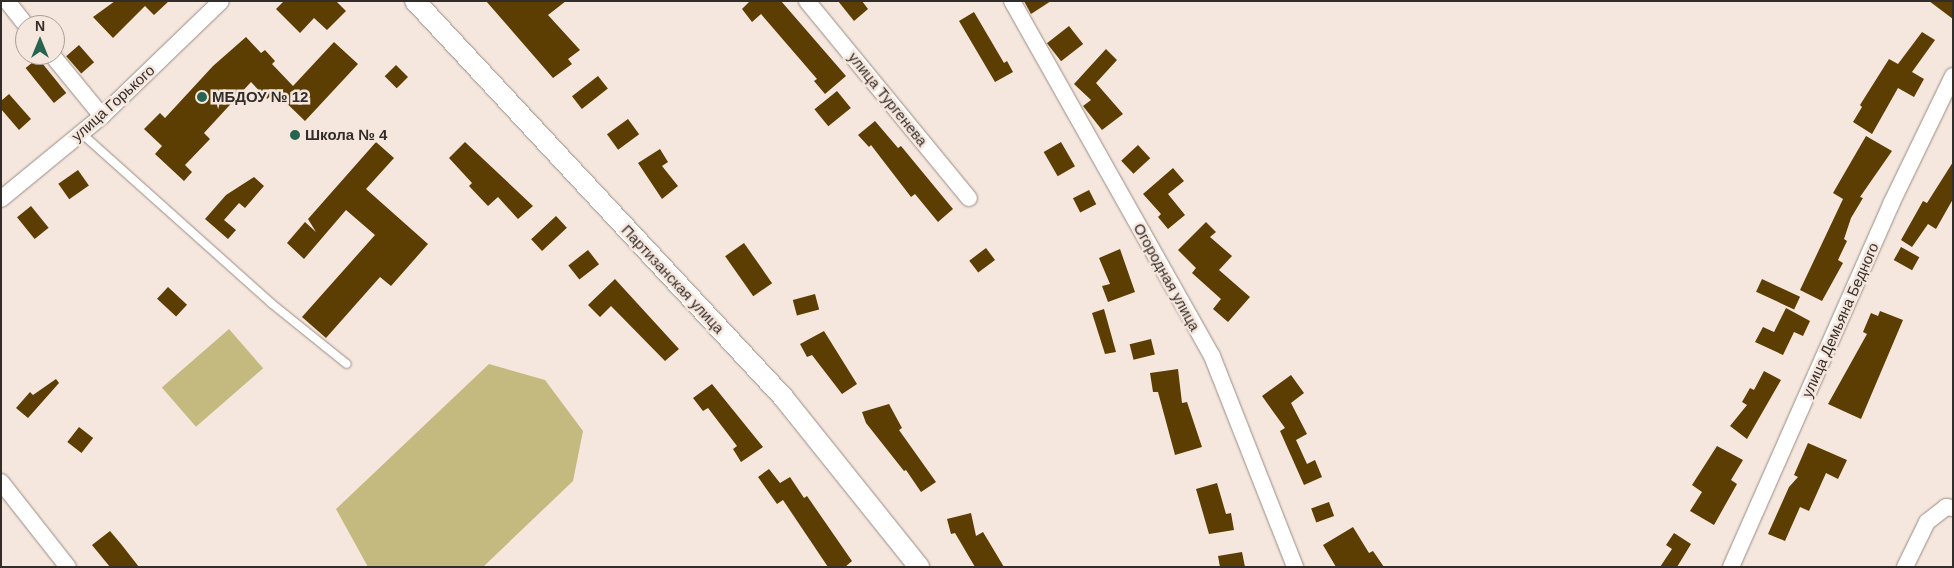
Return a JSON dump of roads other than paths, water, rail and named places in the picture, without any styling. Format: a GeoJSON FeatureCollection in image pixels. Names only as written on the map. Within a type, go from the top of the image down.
{"type":"FeatureCollection","features":[{"type":"Feature","properties":{"kind":"street"},"geometry":{"type":"LineString","coordinates":[[7,1],[18,15]]}},
{"type":"Feature","properties":{"kind":"street","name":"улица Горького"},"geometry":{"type":"LineString","coordinates":[[1,199],[102,116],[221,1]]}},
{"type":"Feature","properties":{"kind":"street","name":"Партизанская улица"},"geometry":{"type":"LineString","coordinates":[[415,1],[783,397],[919,567]]}},
{"type":"Feature","properties":{"kind":"street","name":"улица Тургенева"},"geometry":{"type":"LineString","coordinates":[[807,1],[969,198]]}},
{"type":"Feature","properties":{"kind":"street","name":"Огородная улица"},"geometry":{"type":"LineString","coordinates":[[1012,1],[1212,356],[1295,567]]}},
{"type":"Feature","properties":{"kind":"street"},"geometry":{"type":"LineString","coordinates":[[60,65],[102,116]]}},
{"type":"Feature","properties":{"kind":"street","name":"улица Демьяна Бедного"},"geometry":{"type":"LineString","coordinates":[[1731,567],[1891,204],[1953,76]]}},
{"type":"Feature","properties":{"kind":"street"},"geometry":{"type":"LineString","coordinates":[[1,482],[68,567]]}},
{"type":"Feature","properties":{"kind":"street"},"geometry":{"type":"LineString","coordinates":[[1905,567],[1927,522],[1950,508]]}},
{"type":"Feature","properties":{"kind":"lane"},"geometry":{"type":"LineString","coordinates":[[81,133],[271,303],[347,364]]}},
{"type":"Feature","properties":{"kind":"place","name":"МБДОУ № 12"},"geometry":{"type":"Point","coordinates":[202,97]}},
{"type":"Feature","properties":{"kind":"place","name":"Школа № 4"},"geometry":{"type":"Point","coordinates":[295,135]}}]}
